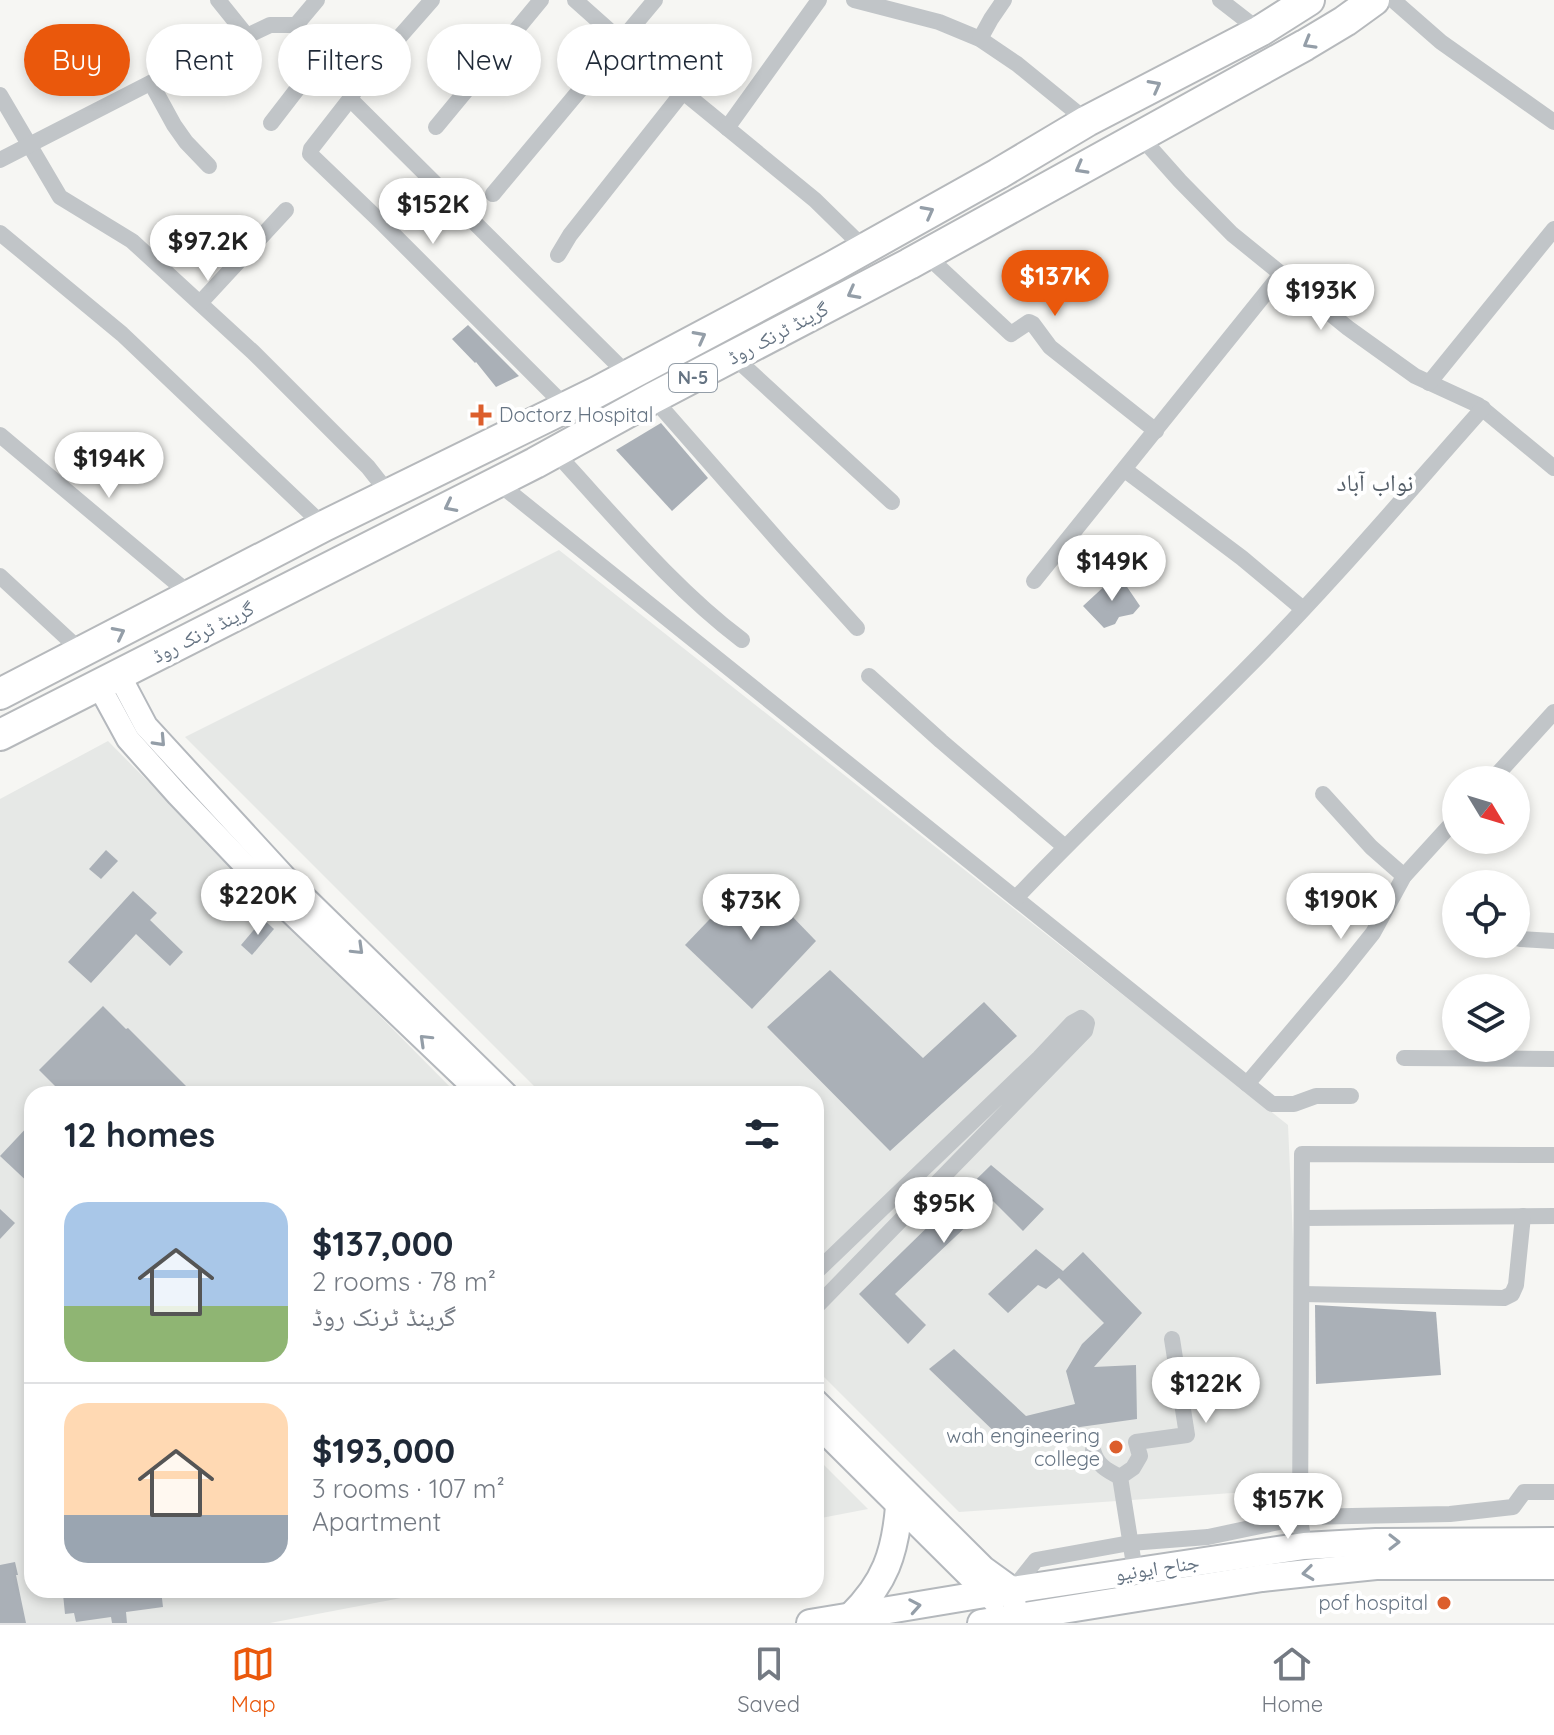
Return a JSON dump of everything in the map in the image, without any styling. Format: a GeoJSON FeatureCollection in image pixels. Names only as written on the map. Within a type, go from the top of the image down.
{"type":"FeatureCollection","features":[{"type":"Feature","properties":{"kind":"highway","name":"گرینڈ ٹرنک روڈ"},"geometry":{"type":"LineString","coordinates":[[1,693],[324,526],[628,375],[998,174],[1087,121],[1260,31],[1309,0]]}},
{"type":"Feature","properties":{"kind":"highway","name":"گرینڈ ٹرنک روڈ"},"geometry":{"type":"LineString","coordinates":[[0,735],[555,452],[926,255],[1305,45],[1374,0]]}},
{"type":"Feature","properties":{"kind":"highway"},"geometry":{"type":"LineString","coordinates":[[165,610],[180,644]]}},
{"type":"Feature","properties":{"kind":"main road"},"geometry":{"type":"LineString","coordinates":[[851,1616],[866,1602],[882,1578],[892,1553],[905,1501]]}},
{"type":"Feature","properties":{"kind":"main road","name":"جناح ایونیو"},"geometry":{"type":"LineString","coordinates":[[810,1623],[1304,1546],[1376,1542],[1554,1541]]}},
{"type":"Feature","properties":{"kind":"main road","name":"جناح ایونیو"},"geometry":{"type":"LineString","coordinates":[[981,1623],[1262,1578],[1376,1566],[1554,1566]]}},
{"type":"Feature","properties":{"kind":"street"},"geometry":{"type":"LineString","coordinates":[[218,0],[237,24]]}},
{"type":"Feature","properties":{"kind":"street"},"geometry":{"type":"LineString","coordinates":[[297,24],[317,0]]}},
{"type":"Feature","properties":{"kind":"street"},"geometry":{"type":"LineString","coordinates":[[411,24],[432,0]]}},
{"type":"Feature","properties":{"kind":"street"},"geometry":{"type":"LineString","coordinates":[[436,127],[541,0]]}},
{"type":"Feature","properties":{"kind":"street"},"geometry":{"type":"LineString","coordinates":[[575,0],[602,24]]}},
{"type":"Feature","properties":{"kind":"street"},"geometry":{"type":"LineString","coordinates":[[635,24],[655,0]]}},
{"type":"Feature","properties":{"kind":"street"},"geometry":{"type":"LineString","coordinates":[[727,128],[819,0]]}},
{"type":"Feature","properties":{"kind":"street"},"geometry":{"type":"LineString","coordinates":[[854,0],[939,22],[980,39],[1017,64],[1087,121]]}},
{"type":"Feature","properties":{"kind":"street"},"geometry":{"type":"LineString","coordinates":[[980,39],[1004,0]]}},
{"type":"Feature","properties":{"kind":"street"},"geometry":{"type":"LineString","coordinates":[[1220,0],[1260,31]]}},
{"type":"Feature","properties":{"kind":"street"},"geometry":{"type":"LineString","coordinates":[[1393,0],[1441,42],[1554,122]]}},
{"type":"Feature","properties":{"kind":"street"},"geometry":{"type":"LineString","coordinates":[[0,160],[146,85]]}},
{"type":"Feature","properties":{"kind":"street"},"geometry":{"type":"LineString","coordinates":[[0,95],[60,197],[132,241],[253,352],[358,456],[390,495]]}},
{"type":"Feature","properties":{"kind":"street"},"geometry":{"type":"LineString","coordinates":[[158,96],[186,142],[209,166]]}},
{"type":"Feature","properties":{"kind":"street"},"geometry":{"type":"LineString","coordinates":[[271,123],[292,96]]}},
{"type":"Feature","properties":{"kind":"street"},"geometry":{"type":"LineString","coordinates":[[352,96],[310,154],[566,407]]}},
{"type":"Feature","properties":{"kind":"street"},"geometry":{"type":"LineString","coordinates":[[493,194],[575,96]]}},
{"type":"Feature","properties":{"kind":"street"},"geometry":{"type":"LineString","coordinates":[[558,255],[570,235],[680,96]]}},
{"type":"Feature","properties":{"kind":"street"},"geometry":{"type":"LineString","coordinates":[[688,96],[815,200],[864,248]]}},
{"type":"Feature","properties":{"kind":"street"},"geometry":{"type":"LineString","coordinates":[[350,99],[628,375]]}},
{"type":"Feature","properties":{"kind":"street"},"geometry":{"type":"LineString","coordinates":[[1140,136],[1232,234],[1348,328],[1415,376],[1483,408],[1554,468]]}},
{"type":"Feature","properties":{"kind":"street"},"geometry":{"type":"LineString","coordinates":[[200,303],[286,210]]}},
{"type":"Feature","properties":{"kind":"street"},"geometry":{"type":"LineString","coordinates":[[1429,383],[1554,229]]}},
{"type":"Feature","properties":{"kind":"street"},"geometry":{"type":"LineString","coordinates":[[0,233],[122,334],[324,526]]}},
{"type":"Feature","properties":{"kind":"street"},"geometry":{"type":"LineString","coordinates":[[926,255],[1011,334],[1029,322],[1033,324],[1050,347],[1156,431]]}},
{"type":"Feature","properties":{"kind":"street"},"geometry":{"type":"LineString","coordinates":[[1034,581],[1281,274]]}},
{"type":"Feature","properties":{"kind":"street"},"geometry":{"type":"LineString","coordinates":[[733,356],[892,502]]}},
{"type":"Feature","properties":{"kind":"street"},"geometry":{"type":"LineString","coordinates":[[653,398],[857,628]]}},
{"type":"Feature","properties":{"kind":"street"},"geometry":{"type":"LineString","coordinates":[[1016,898],[1246,669],[1483,408]]}},
{"type":"Feature","properties":{"kind":"street"},"geometry":{"type":"LineString","coordinates":[[0,435],[192,596]]}},
{"type":"Feature","properties":{"kind":"street"},"geometry":{"type":"LineString","coordinates":[[555,452],[675,581],[742,640]]}},
{"type":"Feature","properties":{"kind":"street"},"geometry":{"type":"LineString","coordinates":[[1125,470],[1242,558],[1303,609]]}},
{"type":"Feature","properties":{"kind":"street"},"geometry":{"type":"LineString","coordinates":[[497,482],[1272,1104],[1294,1104],[1316,1096],[1351,1096]]}},
{"type":"Feature","properties":{"kind":"street"},"geometry":{"type":"LineString","coordinates":[[0,576],[82,652]]}},
{"type":"Feature","properties":{"kind":"street"},"geometry":{"type":"LineString","coordinates":[[869,676],[1065,847]]}},
{"type":"Feature","properties":{"kind":"street"},"geometry":{"type":"LineString","coordinates":[[108,680],[128,739],[178,795],[280,902],[473,1086]]}},
{"type":"Feature","properties":{"kind":"street"},"geometry":{"type":"LineString","coordinates":[[108,680],[146,726],[292,885],[498,1086]]}},
{"type":"Feature","properties":{"kind":"street"},"geometry":{"type":"LineString","coordinates":[[1505,766],[1554,712]]}},
{"type":"Feature","properties":{"kind":"street"},"geometry":{"type":"LineString","coordinates":[[1323,794],[1371,847],[1404,876]]}},
{"type":"Feature","properties":{"kind":"street"},"geometry":{"type":"LineString","coordinates":[[1247,1084],[1373,933],[1404,876],[1442,834]]}},
{"type":"Feature","properties":{"kind":"street"},"geometry":{"type":"LineString","coordinates":[[1530,940],[1554,941]]}},
{"type":"Feature","properties":{"kind":"street"},"geometry":{"type":"LineString","coordinates":[[824,1264],[1072,1023],[1081,1018],[1087,1023],[1085,1031],[824,1299]]}},
{"type":"Feature","properties":{"kind":"street"},"geometry":{"type":"LineString","coordinates":[[1404,1058],[1554,1059]]}},
{"type":"Feature","properties":{"kind":"street"},"geometry":{"type":"LineString","coordinates":[[1304,1546],[1300,1518],[1302,1154],[1554,1155]]}},
{"type":"Feature","properties":{"kind":"street"},"geometry":{"type":"LineString","coordinates":[[1302,1294],[1504,1298],[1512,1294],[1516,1285],[1523,1216]]}},
{"type":"Feature","properties":{"kind":"street"},"geometry":{"type":"LineString","coordinates":[[1303,1218],[1554,1216]]}},
{"type":"Feature","properties":{"kind":"street"},"geometry":{"type":"LineString","coordinates":[[1120,1477],[1133,1468],[1140,1456],[1136,1442],[1187,1435],[1172,1339]]}},
{"type":"Feature","properties":{"kind":"street"},"geometry":{"type":"LineString","coordinates":[[824,1410],[985,1594],[1016,1617]]}},
{"type":"Feature","properties":{"kind":"street"},"geometry":{"type":"LineString","coordinates":[[824,1431],[984,1568],[1013,1589]]}},
{"type":"Feature","properties":{"kind":"street"},"geometry":{"type":"LineString","coordinates":[[1093,1450],[1096,1460],[1120,1477]]}},
{"type":"Feature","properties":{"kind":"street"},"geometry":{"type":"LineString","coordinates":[[1120,1477],[1135,1571]]}},
{"type":"Feature","properties":{"kind":"street"},"geometry":{"type":"LineString","coordinates":[[1016,1617],[1013,1589],[1036,1560],[1130,1543],[1208,1537],[1300,1518],[1450,1514],[1513,1507],[1524,1492],[1554,1492]]}},
{"type":"Feature","properties":{"kind":"shaded area"},"geometry":{"type":"Polygon","coordinates":[[[559,550],[1288,1125],[1304,1488],[959,1512],[824,1377],[824,1086],[534,1086],[185,737],[559,550]]]}},
{"type":"Feature","properties":{"kind":"shaded area"},"geometry":{"type":"Polygon","coordinates":[[[108,741],[449,1086],[24,1086],[24,1598],[401,1598],[270,1623],[0,1623],[0,799],[108,741]]]}},
{"type":"Feature","properties":{"kind":"shaded area"},"geometry":{"type":"Polygon","coordinates":[[[824,1465],[868,1509],[824,1517],[824,1465]]]}},
{"type":"Feature","properties":{"kind":"building"},"geometry":{"type":"Polygon","coordinates":[[[468,325],[519,376],[496,387],[452,339],[468,325]]]}},
{"type":"Feature","properties":{"kind":"building"},"geometry":{"type":"Polygon","coordinates":[[[661,423],[708,478],[672,511],[616,450],[661,423]]]}},
{"type":"Feature","properties":{"kind":"building"},"geometry":{"type":"Polygon","coordinates":[[[1121,578],[1140,606],[1133,614],[1119,617],[1115,624],[1104,628],[1083,606],[1109,582],[1121,578]]]}},
{"type":"Feature","properties":{"kind":"building"},"geometry":{"type":"Polygon","coordinates":[[[106,850],[118,861],[101,879],[89,869],[106,850]]]}},
{"type":"Feature","properties":{"kind":"building"},"geometry":{"type":"Polygon","coordinates":[[[752,875],[816,941],[752,1009],[685,945],[752,875]]]}},
{"type":"Feature","properties":{"kind":"building"},"geometry":{"type":"Polygon","coordinates":[[[133,891],[157,913],[150,920],[183,952],[170,966],[136,934],[91,983],[68,962],[133,891]]]}},
{"type":"Feature","properties":{"kind":"building"},"geometry":{"type":"Polygon","coordinates":[[[263,919],[274,929],[252,955],[241,945],[263,919]]]}},
{"type":"Feature","properties":{"kind":"building"},"geometry":{"type":"Polygon","coordinates":[[[830,970],[923,1058],[984,1002],[1017,1036],[890,1151],[767,1027],[830,970]]]}},
{"type":"Feature","properties":{"kind":"building"},"geometry":{"type":"Polygon","coordinates":[[[103,1006],[186,1086],[55,1086],[39,1070],[103,1006]]]}},
{"type":"Feature","properties":{"kind":"building"},"geometry":{"type":"Polygon","coordinates":[[[24,1130],[24,1178],[0,1156],[24,1130]]]}},
{"type":"Feature","properties":{"kind":"building"},"geometry":{"type":"Polygon","coordinates":[[[991,1165],[1044,1209],[1023,1231],[993,1201],[895,1294],[926,1325],[908,1344],[859,1294],[991,1165]]]}},
{"type":"Feature","properties":{"kind":"building"},"geometry":{"type":"Polygon","coordinates":[[[0,1209],[15,1223],[0,1239],[0,1209]]]}},
{"type":"Feature","properties":{"kind":"building"},"geometry":{"type":"Polygon","coordinates":[[[1036,1249],[1063,1271],[1083,1252],[1142,1313],[1094,1367],[1136,1365],[1137,1419],[1001,1438],[929,1369],[954,1349],[1026,1416],[1075,1404],[1066,1371],[1082,1344],[1104,1323],[1059,1278],[1046,1289],[1038,1285],[1008,1313],[988,1294],[1036,1249]]]}},
{"type":"Feature","properties":{"kind":"building"},"geometry":{"type":"Polygon","coordinates":[[[1315,1305],[1436,1312],[1441,1375],[1316,1384],[1315,1305]]]}},
{"type":"Feature","properties":{"kind":"building"},"geometry":{"type":"Polygon","coordinates":[[[15,1562],[26,1623],[0,1623],[0,1565],[15,1562]]]}},
{"type":"Feature","properties":{"kind":"building"},"geometry":{"type":"Polygon","coordinates":[[[63,1598],[162,1598],[163,1607],[126,1612],[127,1623],[112,1623],[111,1617],[76,1622],[74,1613],[65,1614],[63,1598]]]}},
{"type":"Feature","properties":{"kind":"place","name":"Doctorz Hospital"},"geometry":{"type":"Point","coordinates":[481,415]}},
{"type":"Feature","properties":{"kind":"place","name":"wah engineering college"},"geometry":{"type":"Point","coordinates":[1116,1447]}},
{"type":"Feature","properties":{"kind":"place","name":"pof hospital"},"geometry":{"type":"Point","coordinates":[1444,1603]}},
{"type":"Feature","properties":{"kind":"district","name":"نواب آباد"},"geometry":{"type":"Point","coordinates":[1375,483]}}]}
